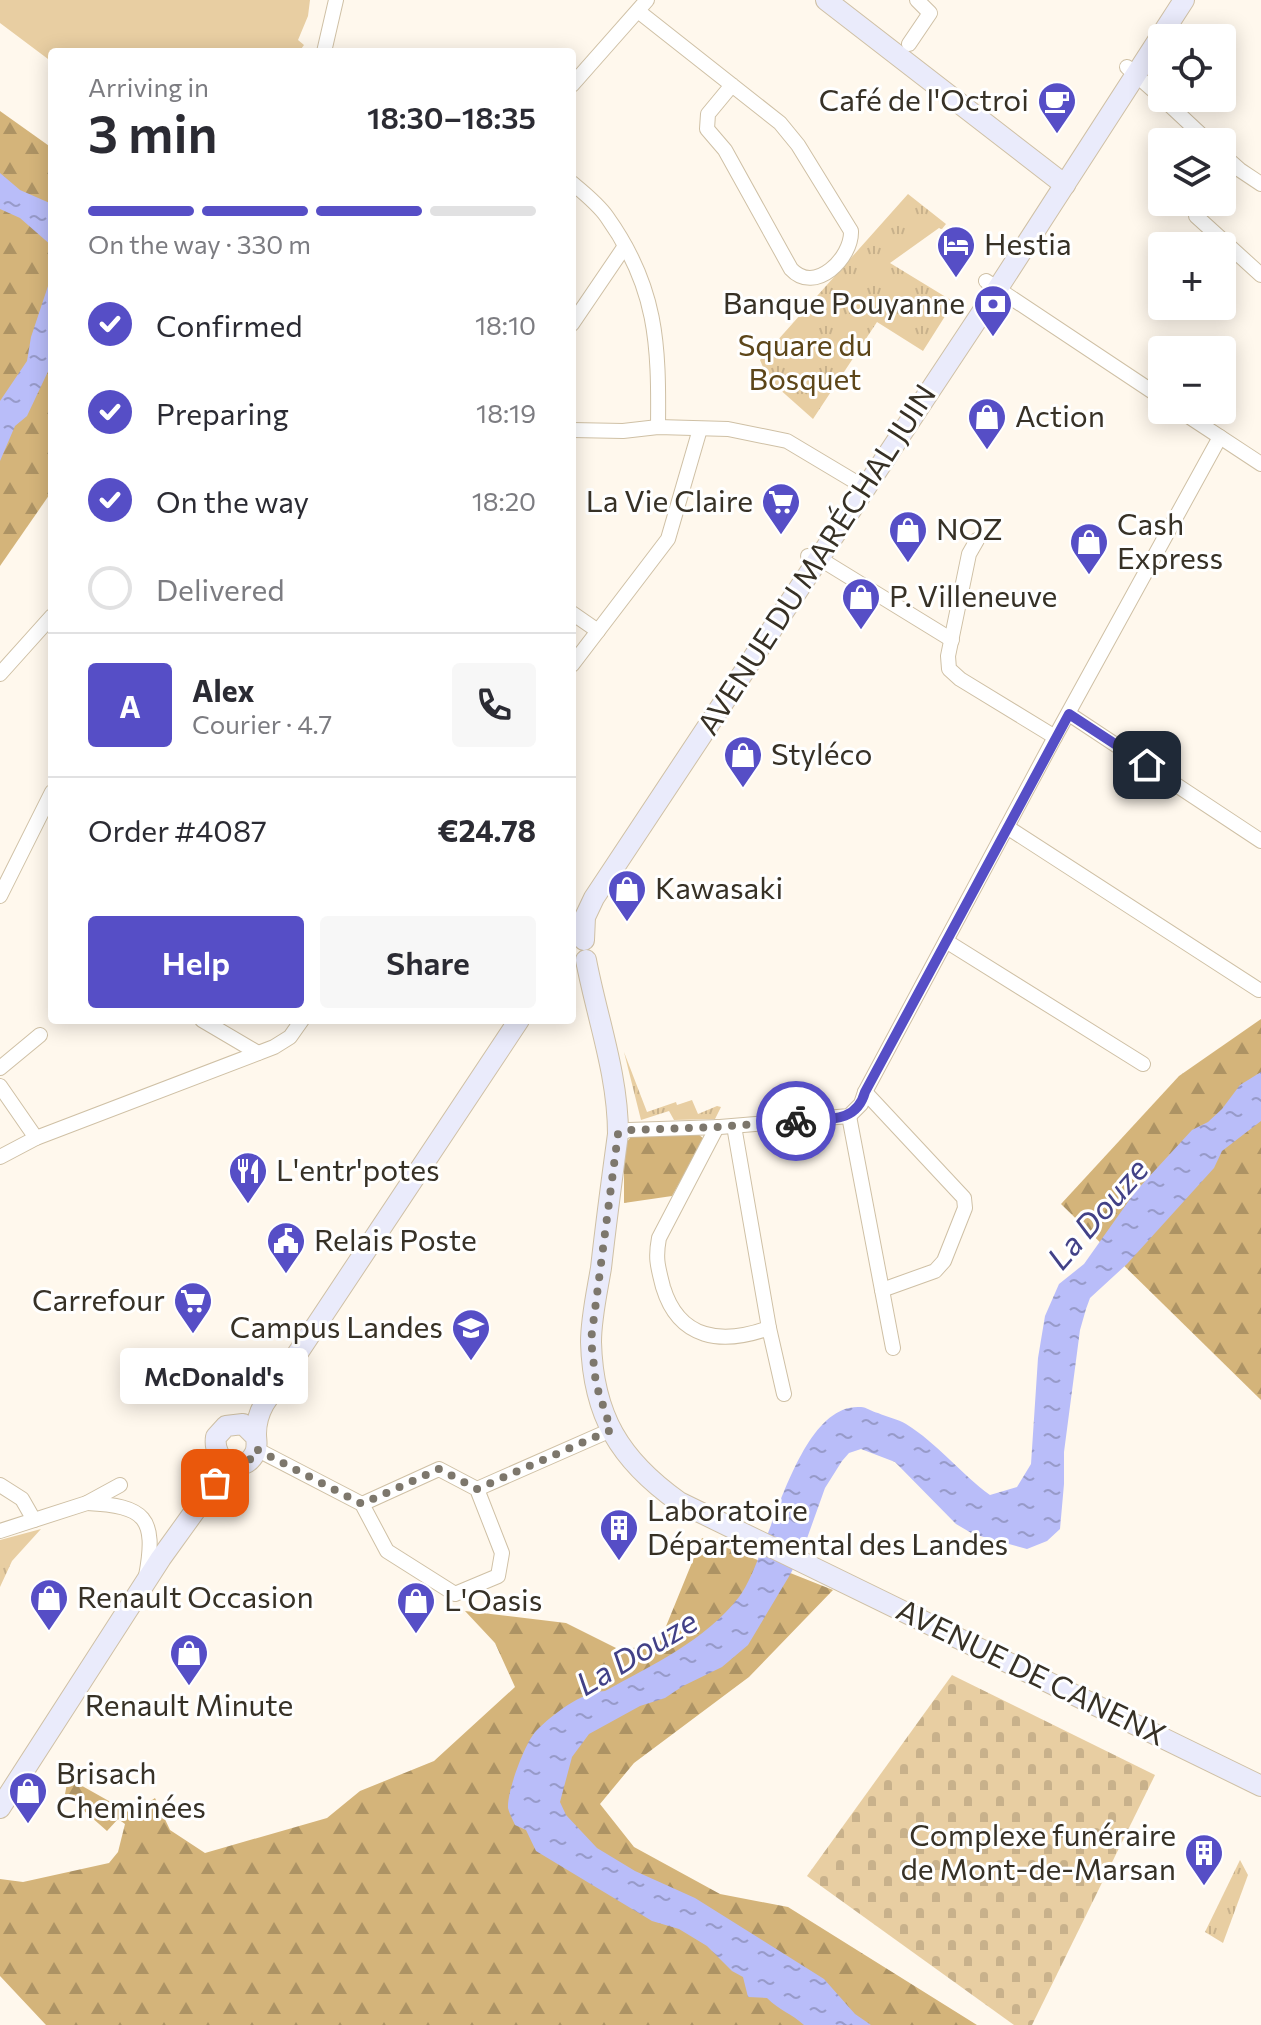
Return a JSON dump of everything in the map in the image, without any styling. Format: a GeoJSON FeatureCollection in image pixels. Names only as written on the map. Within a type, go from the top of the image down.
{"type":"FeatureCollection","features":[{"type":"Feature","properties":{"kind":"main road"},"geometry":{"type":"LineString","coordinates":[[826,0],[1060,181]]}},
{"type":"Feature","properties":{"kind":"main road"},"geometry":{"type":"LineString","coordinates":[[1131,72],[1172,0]]}},
{"type":"Feature","properties":{"kind":"main road"},"geometry":{"type":"LineString","coordinates":[[1131,72],[1184,0]]}},
{"type":"Feature","properties":{"kind":"main road","name":"AVENUE DU MARÉCHAL JUIN"},"geometry":{"type":"LineString","coordinates":[[576,906],[812,558],[1131,72]]}},
{"type":"Feature","properties":{"kind":"main road","name":"AVENUE DU MARÉCHAL JUIN"},"geometry":{"type":"LineString","coordinates":[[581,943],[591,902],[812,558]]}},
{"type":"Feature","properties":{"kind":"main road"},"geometry":{"type":"LineString","coordinates":[[576,975],[580,972],[581,943]]}},
{"type":"Feature","properties":{"kind":"main road"},"geometry":{"type":"LineString","coordinates":[[581,943],[610,1060],[618,1111],[618,1134],[591,1340],[596,1384],[611,1430]]}},
{"type":"Feature","properties":{"kind":"main road"},"geometry":{"type":"LineString","coordinates":[[576,990],[595,1007]]}},
{"type":"Feature","properties":{"kind":"main road"},"geometry":{"type":"LineString","coordinates":[[237,1423],[503,1024]]}},
{"type":"Feature","properties":{"kind":"main road"},"geometry":{"type":"LineString","coordinates":[[0,1808],[161,1558],[215,1483],[234,1465],[251,1459],[259,1414],[264,1404],[516,1024]]}},
{"type":"Feature","properties":{"kind":"main road"},"geometry":{"type":"LineString","coordinates":[[234,1465],[223,1461],[216,1452],[218,1432],[237,1423],[249,1427],[256,1443]]}},
{"type":"Feature","properties":{"kind":"main road","name":"AVENUE DE CANENX"},"geometry":{"type":"LineString","coordinates":[[611,1430],[627,1457],[651,1482],[679,1502],[1261,1786]]}},
{"type":"Feature","properties":{"kind":"main road"},"geometry":{"type":"LineString","coordinates":[[161,1558],[216,1452]]}},
{"type":"Feature","properties":{"kind":"street"},"geometry":{"type":"LineString","coordinates":[[325,48],[336,0]]}},
{"type":"Feature","properties":{"kind":"street"},"geometry":{"type":"LineString","coordinates":[[909,44],[930,13],[917,0]]}},
{"type":"Feature","properties":{"kind":"street"},"geometry":{"type":"LineString","coordinates":[[576,80],[642,5],[780,123],[798,145],[848,224],[851,239],[846,252],[817,278],[805,279],[791,269],[725,150],[707,129],[708,114],[732,85]]}},
{"type":"Feature","properties":{"kind":"street"},"geometry":{"type":"LineString","coordinates":[[1131,72],[1148,86]]}},
{"type":"Feature","properties":{"kind":"street"},"geometry":{"type":"LineString","coordinates":[[1177,112],[1194,128]]}},
{"type":"Feature","properties":{"kind":"street"},"geometry":{"type":"LineString","coordinates":[[1236,168],[1261,184]]}},
{"type":"Feature","properties":{"kind":"street"},"geometry":{"type":"LineString","coordinates":[[576,187],[606,214],[647,292],[653,321],[658,427]]}},
{"type":"Feature","properties":{"kind":"street"},"geometry":{"type":"LineString","coordinates":[[1196,216],[1261,275]]}},
{"type":"Feature","properties":{"kind":"street"},"geometry":{"type":"LineString","coordinates":[[576,318],[625,246]]}},
{"type":"Feature","properties":{"kind":"street"},"geometry":{"type":"LineString","coordinates":[[992,285],[1148,389]]}},
{"type":"Feature","properties":{"kind":"street"},"geometry":{"type":"LineString","coordinates":[[1200,424],[1261,464]]}},
{"type":"Feature","properties":{"kind":"street"},"geometry":{"type":"LineString","coordinates":[[576,430],[623,431],[658,427],[728,429],[787,441],[860,485]]}},
{"type":"Feature","properties":{"kind":"street"},"geometry":{"type":"LineString","coordinates":[[576,660],[672,531],[700,429]]}},
{"type":"Feature","properties":{"kind":"street"},"geometry":{"type":"LineString","coordinates":[[618,1134],[629,1130],[734,1126],[849,1116],[863,1098],[1055,737],[1220,437]]}},
{"type":"Feature","properties":{"kind":"street"},"geometry":{"type":"LineString","coordinates":[[977,540],[969,554],[949,669],[960,679],[1055,737]]}},
{"type":"Feature","properties":{"kind":"street"},"geometry":{"type":"LineString","coordinates":[[812,558],[825,562],[952,640]]}},
{"type":"Feature","properties":{"kind":"street"},"geometry":{"type":"LineString","coordinates":[[576,616],[598,631]]}},
{"type":"Feature","properties":{"kind":"street"},"geometry":{"type":"LineString","coordinates":[[0,674],[48,620]]}},
{"type":"Feature","properties":{"kind":"street"},"geometry":{"type":"LineString","coordinates":[[1069,714],[1261,841]]}},
{"type":"Feature","properties":{"kind":"street"},"geometry":{"type":"LineString","coordinates":[[0,896],[48,800]]}},
{"type":"Feature","properties":{"kind":"street"},"geometry":{"type":"LineString","coordinates":[[43,809],[48,818]]}},
{"type":"Feature","properties":{"kind":"street"},"geometry":{"type":"LineString","coordinates":[[1007,827],[1259,990]]}},
{"type":"Feature","properties":{"kind":"street"},"geometry":{"type":"LineString","coordinates":[[946,941],[1143,1064]]}},
{"type":"Feature","properties":{"kind":"street"},"geometry":{"type":"LineString","coordinates":[[209,1024],[258,1053]]}},
{"type":"Feature","properties":{"kind":"street"},"geometry":{"type":"LineString","coordinates":[[0,1157],[36,1138],[282,1043],[299,1024]]}},
{"type":"Feature","properties":{"kind":"street"},"geometry":{"type":"LineString","coordinates":[[0,1068],[40,1035]]}},
{"type":"Feature","properties":{"kind":"street"},"geometry":{"type":"LineString","coordinates":[[0,1086],[36,1138]]}},
{"type":"Feature","properties":{"kind":"street"},"geometry":{"type":"LineString","coordinates":[[863,1098],[964,1198],[965,1208],[944,1261],[935,1271],[882,1290]]}},
{"type":"Feature","properties":{"kind":"street"},"geometry":{"type":"LineString","coordinates":[[849,1116],[893,1348]]}},
{"type":"Feature","properties":{"kind":"street"},"geometry":{"type":"LineString","coordinates":[[734,1126],[769,1328],[784,1394]]}},
{"type":"Feature","properties":{"kind":"street"},"geometry":{"type":"LineString","coordinates":[[717,1127],[659,1238],[655,1258],[671,1309],[693,1329],[714,1336],[744,1337],[769,1328]]}},
{"type":"Feature","properties":{"kind":"street"},"geometry":{"type":"LineString","coordinates":[[477,1489],[611,1430]]}},
{"type":"Feature","properties":{"kind":"street"},"geometry":{"type":"LineString","coordinates":[[256,1443],[362,1504],[387,1551],[455,1594],[498,1576],[502,1553],[477,1489],[439,1469],[362,1504]]}},
{"type":"Feature","properties":{"kind":"street"},"geometry":{"type":"LineString","coordinates":[[0,1485],[22,1499],[34,1520]]}},
{"type":"Feature","properties":{"kind":"street"},"geometry":{"type":"LineString","coordinates":[[0,1531],[87,1503],[120,1485]]}},
{"type":"Feature","properties":{"kind":"street"},"geometry":{"type":"LineString","coordinates":[[87,1503],[127,1507],[142,1517],[150,1544],[144,1584]]}},
{"type":"Feature","properties":{"kind":"green space"},"geometry":{"type":"Polygon","coordinates":[[[0,0],[310,0],[308,16],[298,40],[304,45],[302,48],[48,48],[48,59],[0,23],[0,0]]]}},
{"type":"Feature","properties":{"kind":"green space"},"geometry":{"type":"Polygon","coordinates":[[[0,111],[48,145],[48,497],[0,566],[0,111]]]}},
{"type":"Feature","properties":{"kind":"green space","name":"Square du Bosquet"},"geometry":{"type":"Polygon","coordinates":[[[908,194],[946,224],[890,263],[954,302],[923,351],[877,322],[813,419],[768,379],[760,360],[908,194]]]}},
{"type":"Feature","properties":{"kind":"green space"},"geometry":{"type":"Polygon","coordinates":[[[1261,1019],[1261,1400],[1061,1204],[1179,1076],[1261,1019]]]}},
{"type":"Feature","properties":{"kind":"green space"},"geometry":{"type":"Polygon","coordinates":[[[624,1052],[647,1112],[692,1100],[698,1114],[721,1107],[715,1119],[674,1120],[669,1111],[641,1120],[624,1052]]]}},
{"type":"Feature","properties":{"kind":"green space"},"geometry":{"type":"Polygon","coordinates":[[[698,1134],[704,1139],[672,1196],[624,1203],[624,1145],[631,1137],[698,1134]]]}},
{"type":"Feature","properties":{"kind":"green space"},"geometry":{"type":"Polygon","coordinates":[[[41,1529],[12,1561],[0,1587],[0,1540],[41,1529]]]}},
{"type":"Feature","properties":{"kind":"green space"},"geometry":{"type":"Polygon","coordinates":[[[702,1538],[833,1590],[749,1677],[634,1763],[600,1804],[634,1847],[720,1894],[788,1907],[977,2025],[46,2025],[0,1976],[0,1879],[23,1882],[109,1863],[118,1852],[125,1824],[118,1819],[107,1831],[65,1794],[68,1778],[132,1814],[155,1798],[170,1830],[205,1853],[327,1818],[360,1791],[434,1761],[515,1687],[495,1643],[465,1611],[566,1623],[618,1649],[658,1646],[702,1538]]]}},
{"type":"Feature","properties":{"kind":"green space"},"geometry":{"type":"Polygon","coordinates":[[[952,1675],[1155,1775],[1032,2025],[1014,2025],[807,1876],[952,1675]]]}},
{"type":"Feature","properties":{"kind":"green space"},"geometry":{"type":"Polygon","coordinates":[[[1240,1860],[1248,1875],[1223,1943],[1205,1932],[1240,1860]]]}},
{"type":"Feature","properties":{"kind":"water"},"geometry":{"type":"Polygon","coordinates":[[[0,173],[20,190],[48,202],[48,242],[20,218],[0,209],[0,173]]]}},
{"type":"Feature","properties":{"kind":"water"},"geometry":{"type":"Polygon","coordinates":[[[48,286],[48,371],[27,416],[15,426],[0,461],[0,401],[27,361],[31,337],[48,286]]]}},
{"type":"Feature","properties":{"kind":"water"},"geometry":{"type":"Polygon","coordinates":[[[1261,1072],[1261,1121],[1222,1151],[1214,1168],[1127,1264],[1090,1298],[1080,1330],[1064,1452],[1060,1529],[1047,1541],[1027,1549],[973,1534],[956,1524],[895,1462],[861,1449],[849,1453],[825,1488],[791,1573],[748,1645],[722,1667],[589,1734],[572,1757],[560,1802],[566,1815],[597,1848],[635,1871],[695,1898],[824,1979],[855,2014],[871,2025],[804,2025],[767,1998],[748,1997],[743,1977],[732,1971],[707,1946],[679,1929],[652,1921],[536,1851],[526,1830],[515,1825],[508,1800],[522,1756],[536,1731],[568,1705],[586,1695],[605,1691],[659,1661],[694,1639],[725,1613],[750,1577],[802,1454],[818,1429],[838,1412],[863,1407],[903,1422],[990,1495],[1017,1487],[1031,1464],[1038,1358],[1045,1316],[1059,1284],[1084,1264],[1135,1192],[1192,1130],[1208,1122],[1240,1085],[1261,1072]]]}},
{"type":"Feature","properties":{"kind":"way so far"},"geometry":{"type":"LineString","coordinates":[[215,1483],[234,1465],[251,1459],[256,1449],[362,1504],[439,1469],[477,1489],[611,1430],[596,1384],[591,1340],[618,1134],[629,1130],[796,1121]]}},
{"type":"Feature","properties":{"kind":"place","name":"Café de l'Octroi"},"geometry":{"type":"Point","coordinates":[1057,135]}},
{"type":"Feature","properties":{"kind":"place","name":"Hestia"},"geometry":{"type":"Point","coordinates":[956,279]}},
{"type":"Feature","properties":{"kind":"place","name":"Banque Pouyanne"},"geometry":{"type":"Point","coordinates":[993,338]}},
{"type":"Feature","properties":{"kind":"place","name":"Action"},"geometry":{"type":"Point","coordinates":[987,451]}},
{"type":"Feature","properties":{"kind":"place","name":"La Vie Claire"},"geometry":{"type":"Point","coordinates":[781,536]}},
{"type":"Feature","properties":{"kind":"place","name":"NOZ"},"geometry":{"type":"Point","coordinates":[908,564]}},
{"type":"Feature","properties":{"kind":"place","name":"Cash Express"},"geometry":{"type":"Point","coordinates":[1089,576]}},
{"type":"Feature","properties":{"kind":"place","name":"P. Villeneuve"},"geometry":{"type":"Point","coordinates":[861,631]}},
{"type":"Feature","properties":{"kind":"place","name":"Styléco"},"geometry":{"type":"Point","coordinates":[743,789]}},
{"type":"Feature","properties":{"kind":"place","name":"Kawasaki"},"geometry":{"type":"Point","coordinates":[627,923]}},
{"type":"Feature","properties":{"kind":"place","name":"L'entr'potes"},"geometry":{"type":"Point","coordinates":[248,1205]}},
{"type":"Feature","properties":{"kind":"place","name":"Relais Poste"},"geometry":{"type":"Point","coordinates":[286,1275]}},
{"type":"Feature","properties":{"kind":"place","name":"Carrefour"},"geometry":{"type":"Point","coordinates":[193,1335]}},
{"type":"Feature","properties":{"kind":"place","name":"Campus Landes"},"geometry":{"type":"Point","coordinates":[471,1362]}},
{"type":"Feature","properties":{"kind":"place","name":"McDonald's"},"geometry":{"type":"Point","coordinates":[215,1483]}},
{"type":"Feature","properties":{"kind":"place","name":"Laboratoire Départemental des Landes"},"geometry":{"type":"Point","coordinates":[619,1562]}},
{"type":"Feature","properties":{"kind":"place","name":"Renault Occasion"},"geometry":{"type":"Point","coordinates":[49,1632]}},
{"type":"Feature","properties":{"kind":"place","name":"L'Oasis"},"geometry":{"type":"Point","coordinates":[416,1635]}},
{"type":"Feature","properties":{"kind":"place","name":"Renault Minute"},"geometry":{"type":"Point","coordinates":[189,1687]}},
{"type":"Feature","properties":{"kind":"place","name":"Brisach Cheminées"},"geometry":{"type":"Point","coordinates":[28,1825]}},
{"type":"Feature","properties":{"kind":"place","name":"Complexe funéraire de Mont-de-Marsan"},"geometry":{"type":"Point","coordinates":[1204,1887]}},
{"type":"Feature","properties":{"kind":"route"},"geometry":{"type":"LineString","coordinates":[[796,1121],[849,1116],[861,1104],[1069,714],[1147,765]]}},
{"type":"Feature","properties":{"kind":"water label","name":"La Douze"},"geometry":{"type":"Point","coordinates":[1098,1214]}},
{"type":"Feature","properties":{"kind":"water label","name":"La Douze"},"geometry":{"type":"Point","coordinates":[637,1653]}}]}
